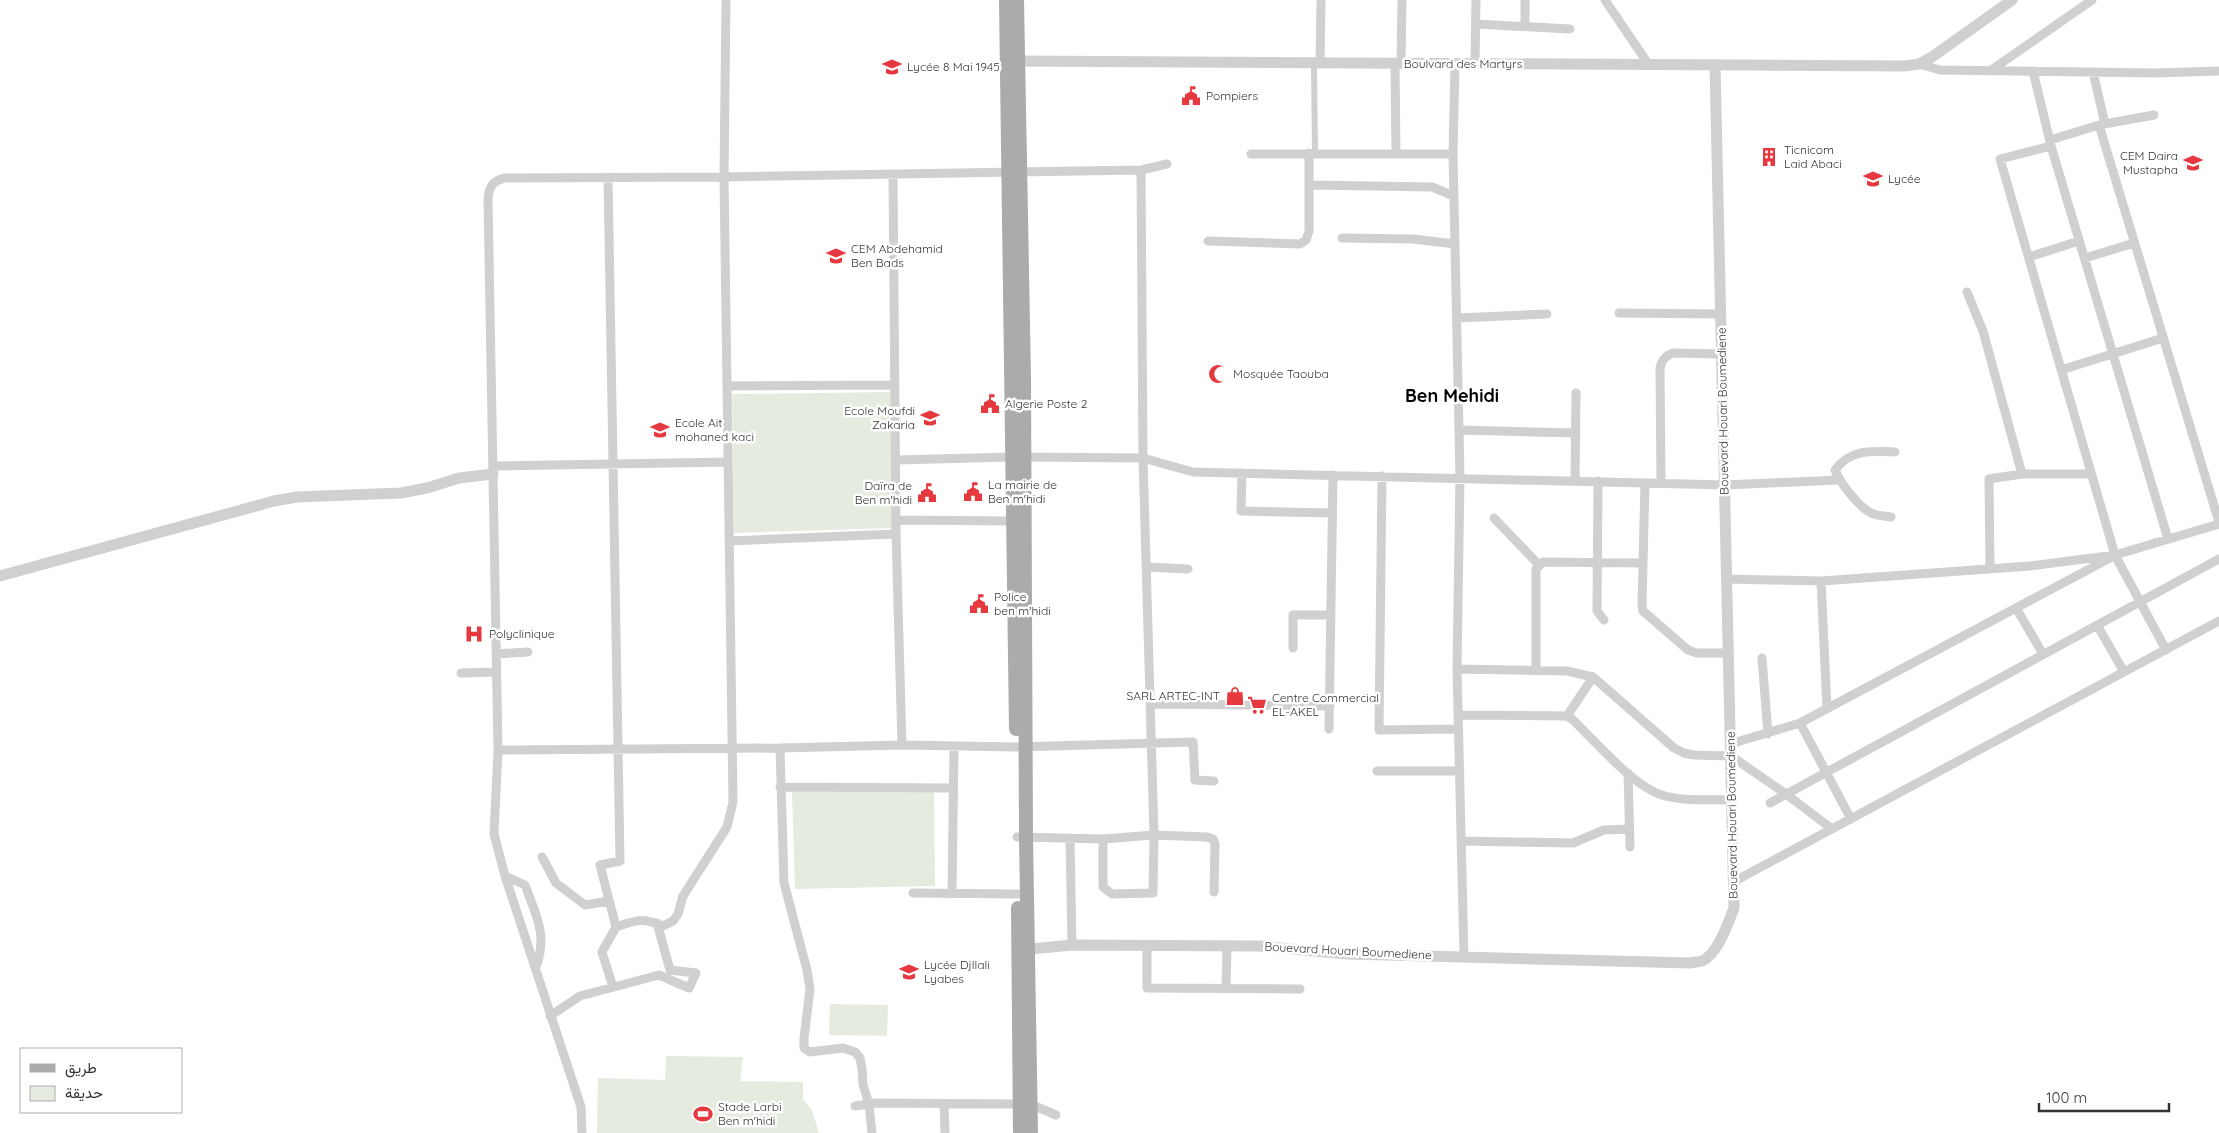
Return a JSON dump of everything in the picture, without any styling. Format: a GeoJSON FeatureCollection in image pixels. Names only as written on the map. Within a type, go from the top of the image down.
{"type":"FeatureCollection","features":[{"type":"Feature","properties":{"kind":"main road"},"geometry":{"type":"LineString","coordinates":[[1006,0],[1013,61]]}},
{"type":"Feature","properties":{"kind":"main road"},"geometry":{"type":"LineString","coordinates":[[1017,0],[1013,61],[1025,1104],[1020,1133]]}},
{"type":"Feature","properties":{"kind":"main road"},"geometry":{"type":"LineString","coordinates":[[1018,457],[1013,521],[1021,747]]}},
{"type":"Feature","properties":{"kind":"main road"},"geometry":{"type":"LineString","coordinates":[[1025,1104],[1031,1133]]}},
{"type":"Feature","properties":{"kind":"street"},"geometry":{"type":"LineString","coordinates":[[613,987],[602,952],[616,927],[647,919],[663,926],[673,921],[678,914],[683,896],[727,827],[733,802],[724,178],[726,0]]}},
{"type":"Feature","properties":{"kind":"street"},"geometry":{"type":"LineString","coordinates":[[1208,241],[1300,244],[1306,240],[1309,231],[1309,185],[1322,0]]}},
{"type":"Feature","properties":{"kind":"street"},"geometry":{"type":"LineString","coordinates":[[1396,154],[1398,64],[1402,0]]}},
{"type":"Feature","properties":{"kind":"street"},"geometry":{"type":"LineString","coordinates":[[1475,64],[1476,0]]}},
{"type":"Feature","properties":{"kind":"street"},"geometry":{"type":"LineString","coordinates":[[1524,26],[1525,0]]}},
{"type":"Feature","properties":{"kind":"street"},"geometry":{"type":"LineString","coordinates":[[1605,0],[1649,65]]}},
{"type":"Feature","properties":{"kind":"street"},"geometry":{"type":"LineString","coordinates":[[1919,64],[1956,41],[2012,0]]}},
{"type":"Feature","properties":{"kind":"street"},"geometry":{"type":"LineString","coordinates":[[1990,71],[2092,0]]}},
{"type":"Feature","properties":{"kind":"street"},"geometry":{"type":"LineString","coordinates":[[1476,24],[1570,28]]}},
{"type":"Feature","properties":{"kind":"street","name":"Boulvard des Martyrs"},"geometry":{"type":"LineString","coordinates":[[1013,61],[1904,66],[1919,64]]}},
{"type":"Feature","properties":{"kind":"street"},"geometry":{"type":"LineString","coordinates":[[1455,64],[1453,154],[1460,477],[1457,670],[1464,957]]}},
{"type":"Feature","properties":{"kind":"street"},"geometry":{"type":"LineString","coordinates":[[1919,64],[1940,70],[2156,73],[2219,71]]}},
{"type":"Feature","properties":{"kind":"street","name":"Bouevard Houari Boumediene"},"geometry":{"type":"LineString","coordinates":[[1023,950],[1072,945],[1260,946],[1348,954],[1690,963],[1702,961],[1710,955],[1725,933],[1734,908],[1715,65]]}},
{"type":"Feature","properties":{"kind":"street"},"geometry":{"type":"LineString","coordinates":[[2033,71],[2050,143],[2168,539]]}},
{"type":"Feature","properties":{"kind":"street"},"geometry":{"type":"LineString","coordinates":[[1727,580],[1821,581],[2030,566],[2115,555],[2219,523],[2134,243],[2102,124],[2093,72]]}},
{"type":"Feature","properties":{"kind":"street"},"geometry":{"type":"LineString","coordinates":[[2154,115],[2102,124],[2000,159],[2115,555],[2166,650]]}},
{"type":"Feature","properties":{"kind":"street"},"geometry":{"type":"LineString","coordinates":[[1251,154],[1453,154]]}},
{"type":"Feature","properties":{"kind":"street"},"geometry":{"type":"LineString","coordinates":[[582,1133],[581,1107],[505,876],[494,834],[498,750],[489,190],[496,180],[505,178],[724,178],[1141,170],[1167,164]]}},
{"type":"Feature","properties":{"kind":"street"},"geometry":{"type":"LineString","coordinates":[[1103,839],[1104,887],[1107,892],[1112,894],[1154,893],[1143,458],[1141,170]]}},
{"type":"Feature","properties":{"kind":"street"},"geometry":{"type":"LineString","coordinates":[[893,174],[896,534],[902,745]]}},
{"type":"Feature","properties":{"kind":"street"},"geometry":{"type":"LineString","coordinates":[[608,178],[616,749],[620,861],[600,865],[616,927]]}},
{"type":"Feature","properties":{"kind":"street"},"geometry":{"type":"LineString","coordinates":[[1309,185],[1432,187],[1454,196]]}},
{"type":"Feature","properties":{"kind":"street"},"geometry":{"type":"LineString","coordinates":[[1342,238],[1413,239],[1455,244]]}},
{"type":"Feature","properties":{"kind":"street"},"geometry":{"type":"LineString","coordinates":[[2028,257],[2079,241]]}},
{"type":"Feature","properties":{"kind":"street"},"geometry":{"type":"LineString","coordinates":[[2084,258],[2134,243]]}},
{"type":"Feature","properties":{"kind":"street"},"geometry":{"type":"LineString","coordinates":[[1967,292],[1983,331],[2022,474]]}},
{"type":"Feature","properties":{"kind":"street"},"geometry":{"type":"LineString","coordinates":[[1619,313],[1721,314]]}},
{"type":"Feature","properties":{"kind":"street"},"geometry":{"type":"LineString","coordinates":[[1457,318],[1547,314]]}},
{"type":"Feature","properties":{"kind":"street"},"geometry":{"type":"LineString","coordinates":[[2061,370],[2163,338]]}},
{"type":"Feature","properties":{"kind":"street"},"geometry":{"type":"LineString","coordinates":[[1661,483],[1660,368],[1662,361],[1667,356],[1673,354],[1722,354]]}},
{"type":"Feature","properties":{"kind":"street"},"geometry":{"type":"LineString","coordinates":[[727,386],[895,385]]}},
{"type":"Feature","properties":{"kind":"street"},"geometry":{"type":"LineString","coordinates":[[1575,481],[1576,393]]}},
{"type":"Feature","properties":{"kind":"street"},"geometry":{"type":"LineString","coordinates":[[1459,430],[1576,433]]}},
{"type":"Feature","properties":{"kind":"street"},"geometry":{"type":"LineString","coordinates":[[1891,517],[1872,513],[1862,506],[1839,480],[1835,470],[1840,463],[1850,456],[1864,451],[1895,452]]}},
{"type":"Feature","properties":{"kind":"street"},"geometry":{"type":"LineString","coordinates":[[896,460],[1018,457],[1143,458],[1193,472],[1460,477],[1725,485],[1839,480]]}},
{"type":"Feature","properties":{"kind":"street"},"geometry":{"type":"LineString","coordinates":[[0,576],[274,501],[297,498],[402,493],[493,470],[613,463],[728,462]]}},
{"type":"Feature","properties":{"kind":"street"},"geometry":{"type":"LineString","coordinates":[[1242,473],[1241,511],[1332,513]]}},
{"type":"Feature","properties":{"kind":"street"},"geometry":{"type":"LineString","coordinates":[[1990,569],[1989,479],[2022,474],[2092,474]]}},
{"type":"Feature","properties":{"kind":"street"},"geometry":{"type":"LineString","coordinates":[[1329,729],[1333,475]]}},
{"type":"Feature","properties":{"kind":"street"},"geometry":{"type":"LineString","coordinates":[[1382,476],[1379,730],[1459,729]]}},
{"type":"Feature","properties":{"kind":"street"},"geometry":{"type":"LineString","coordinates":[[1598,481],[1597,611],[1604,620]]}},
{"type":"Feature","properties":{"kind":"street"},"geometry":{"type":"LineString","coordinates":[[1645,483],[1642,605],[1647,616],[1688,650],[1697,653],[1728,653]]}},
{"type":"Feature","properties":{"kind":"street"},"geometry":{"type":"LineString","coordinates":[[1494,518],[1539,565]]}},
{"type":"Feature","properties":{"kind":"street"},"geometry":{"type":"LineString","coordinates":[[896,520],[1013,521]]}},
{"type":"Feature","properties":{"kind":"street"},"geometry":{"type":"LineString","coordinates":[[729,541],[896,534]]}},
{"type":"Feature","properties":{"kind":"street"},"geometry":{"type":"LineString","coordinates":[[1457,670],[1567,671],[1593,677],[1674,748],[1694,755],[1730,750],[1800,723],[2115,555]]}},
{"type":"Feature","properties":{"kind":"street"},"geometry":{"type":"LineString","coordinates":[[1770,803],[2219,559]]}},
{"type":"Feature","properties":{"kind":"street"},"geometry":{"type":"LineString","coordinates":[[1536,671],[1536,569],[1539,565],[1543,562],[1643,562]]}},
{"type":"Feature","properties":{"kind":"street"},"geometry":{"type":"LineString","coordinates":[[1146,567],[1188,570]]}},
{"type":"Feature","properties":{"kind":"street"},"geometry":{"type":"LineString","coordinates":[[1821,581],[1827,709]]}},
{"type":"Feature","properties":{"kind":"street"},"geometry":{"type":"LineString","coordinates":[[2016,608],[2043,654]]}},
{"type":"Feature","properties":{"kind":"street"},"geometry":{"type":"LineString","coordinates":[[1293,648],[1293,615],[1331,615]]}},
{"type":"Feature","properties":{"kind":"street"},"geometry":{"type":"LineString","coordinates":[[1733,882],[2219,621]]}},
{"type":"Feature","properties":{"kind":"street"},"geometry":{"type":"LineString","coordinates":[[2097,625],[2124,672]]}},
{"type":"Feature","properties":{"kind":"street"},"geometry":{"type":"LineString","coordinates":[[496,654],[528,652]]}},
{"type":"Feature","properties":{"kind":"street"},"geometry":{"type":"LineString","coordinates":[[1762,658],[1768,734]]}},
{"type":"Feature","properties":{"kind":"street"},"geometry":{"type":"LineString","coordinates":[[461,672],[496,672]]}},
{"type":"Feature","properties":{"kind":"street"},"geometry":{"type":"LineString","coordinates":[[1567,716],[1593,677]]}},
{"type":"Feature","properties":{"kind":"street"},"geometry":{"type":"LineString","coordinates":[[1150,704],[1330,706]]}},
{"type":"Feature","properties":{"kind":"street"},"geometry":{"type":"LineString","coordinates":[[1458,715],[1567,716],[1628,773],[1653,792],[1664,796],[1691,799],[1732,800]]}},
{"type":"Feature","properties":{"kind":"street"},"geometry":{"type":"LineString","coordinates":[[1800,723],[1851,819]]}},
{"type":"Feature","properties":{"kind":"street"},"geometry":{"type":"LineString","coordinates":[[498,750],[902,745],[1021,747],[1193,742],[1195,780],[1214,781]]}},
{"type":"Feature","properties":{"kind":"street"},"geometry":{"type":"LineString","coordinates":[[952,894],[954,747]]}},
{"type":"Feature","properties":{"kind":"street"},"geometry":{"type":"LineString","coordinates":[[780,748],[784,883],[807,970],[810,989],[804,1048],[810,1052],[843,1048],[855,1052],[860,1058],[863,1085],[869,1104],[872,1133]]}},
{"type":"Feature","properties":{"kind":"street"},"geometry":{"type":"LineString","coordinates":[[1730,750],[1832,829]]}},
{"type":"Feature","properties":{"kind":"street"},"geometry":{"type":"LineString","coordinates":[[1377,771],[1460,770]]}},
{"type":"Feature","properties":{"kind":"street"},"geometry":{"type":"LineString","coordinates":[[1628,773],[1630,847]]}},
{"type":"Feature","properties":{"kind":"street"},"geometry":{"type":"LineString","coordinates":[[780,787],[954,788]]}},
{"type":"Feature","properties":{"kind":"street"},"geometry":{"type":"LineString","coordinates":[[1461,840],[1573,843],[1604,830],[1629,829]]}},
{"type":"Feature","properties":{"kind":"street"},"geometry":{"type":"LineString","coordinates":[[1021,837],[1103,839],[1154,835],[1207,837],[1213,840],[1215,844],[1214,892]]}},
{"type":"Feature","properties":{"kind":"street"},"geometry":{"type":"LineString","coordinates":[[1070,838],[1072,945]]}},
{"type":"Feature","properties":{"kind":"street"},"geometry":{"type":"LineString","coordinates":[[542,857],[556,883],[585,905],[609,901]]}},
{"type":"Feature","properties":{"kind":"street"},"geometry":{"type":"LineString","coordinates":[[505,876],[525,885],[539,923],[542,934],[542,952],[536,967]]}},
{"type":"Feature","properties":{"kind":"street"},"geometry":{"type":"LineString","coordinates":[[913,893],[1022,894]]}},
{"type":"Feature","properties":{"kind":"street"},"geometry":{"type":"LineString","coordinates":[[550,1016],[580,996],[659,975],[689,988],[696,973],[670,970],[657,923]]}},
{"type":"Feature","properties":{"kind":"street"},"geometry":{"type":"LineString","coordinates":[[1147,946],[1147,988],[1300,989]]}},
{"type":"Feature","properties":{"kind":"street"},"geometry":{"type":"LineString","coordinates":[[1226,988],[1227,946]]}},
{"type":"Feature","properties":{"kind":"street"},"geometry":{"type":"LineString","coordinates":[[855,1106],[869,1104],[1025,1104],[1056,1115]]}},
{"type":"Feature","properties":{"kind":"street"},"geometry":{"type":"LineString","coordinates":[[944,1104],[945,1133]]}},
{"type":"Feature","properties":{"kind":"green space"},"geometry":{"type":"Polygon","coordinates":[[[892,392],[893,528],[734,533],[732,394],[892,392]]]}},
{"type":"Feature","properties":{"kind":"green space"},"geometry":{"type":"Polygon","coordinates":[[[934,790],[935,886],[795,889],[792,792],[934,790]]]}},
{"type":"Feature","properties":{"kind":"green space"},"geometry":{"type":"Polygon","coordinates":[[[830,1004],[888,1005],[887,1036],[829,1035],[830,1004]]]}},
{"type":"Feature","properties":{"kind":"green space"},"geometry":{"type":"Polygon","coordinates":[[[666,1056],[743,1057],[740,1081],[803,1082],[803,1099],[812,1110],[819,1133],[597,1133],[598,1078],[665,1080],[666,1056]]]}},
{"type":"Feature","properties":{"kind":"place","name":"Lycée 8 Mai 1945"},"geometry":{"type":"Point","coordinates":[892,67]}},
{"type":"Feature","properties":{"kind":"place","name":"Pompiers"},"geometry":{"type":"Point","coordinates":[1191,96]}},
{"type":"Feature","properties":{"kind":"place","name":"Ticnicom Laid Abaci"},"geometry":{"type":"Point","coordinates":[1769,157]}},
{"type":"Feature","properties":{"kind":"place","name":"CEM Daira Mustapha"},"geometry":{"type":"Point","coordinates":[2193,163]}},
{"type":"Feature","properties":{"kind":"place","name":"Lycée"},"geometry":{"type":"Point","coordinates":[1873,179]}},
{"type":"Feature","properties":{"kind":"place","name":"CEM Abdehamid Ben Bads"},"geometry":{"type":"Point","coordinates":[836,256]}},
{"type":"Feature","properties":{"kind":"place","name":"Mosquée Taouba"},"geometry":{"type":"Point","coordinates":[1218,374]}},
{"type":"Feature","properties":{"kind":"place","name":"Algerie Poste 2"},"geometry":{"type":"Point","coordinates":[990,404]}},
{"type":"Feature","properties":{"kind":"place","name":"Ecole Moufdi Zakaria"},"geometry":{"type":"Point","coordinates":[930,418]}},
{"type":"Feature","properties":{"kind":"place","name":"Ecole Ait mohaned kaci"},"geometry":{"type":"Point","coordinates":[660,430]}},
{"type":"Feature","properties":{"kind":"place","name":"La mairie de Ben m'hidi"},"geometry":{"type":"Point","coordinates":[973,492]}},
{"type":"Feature","properties":{"kind":"place","name":"Daïra de Ben m'hidi"},"geometry":{"type":"Point","coordinates":[927,493]}},
{"type":"Feature","properties":{"kind":"place","name":"Police ben m'hidi"},"geometry":{"type":"Point","coordinates":[979,604]}},
{"type":"Feature","properties":{"kind":"place","name":"Polyclinique"},"geometry":{"type":"Point","coordinates":[474,634]}},
{"type":"Feature","properties":{"kind":"place","name":"SARL ARTEC-INT"},"geometry":{"type":"Point","coordinates":[1235,696]}},
{"type":"Feature","properties":{"kind":"place","name":"Centre Commercial EL-AKEL"},"geometry":{"type":"Point","coordinates":[1257,705]}},
{"type":"Feature","properties":{"kind":"place","name":"Lycée Djllali Lyabes"},"geometry":{"type":"Point","coordinates":[909,972]}},
{"type":"Feature","properties":{"kind":"place","name":"Stade Larbi Ben m'hidi"},"geometry":{"type":"Point","coordinates":[703,1114]}},
{"type":"Feature","properties":{"kind":"district","name":"Ben Mehidi"},"geometry":{"type":"Point","coordinates":[1452,396]}}]}
